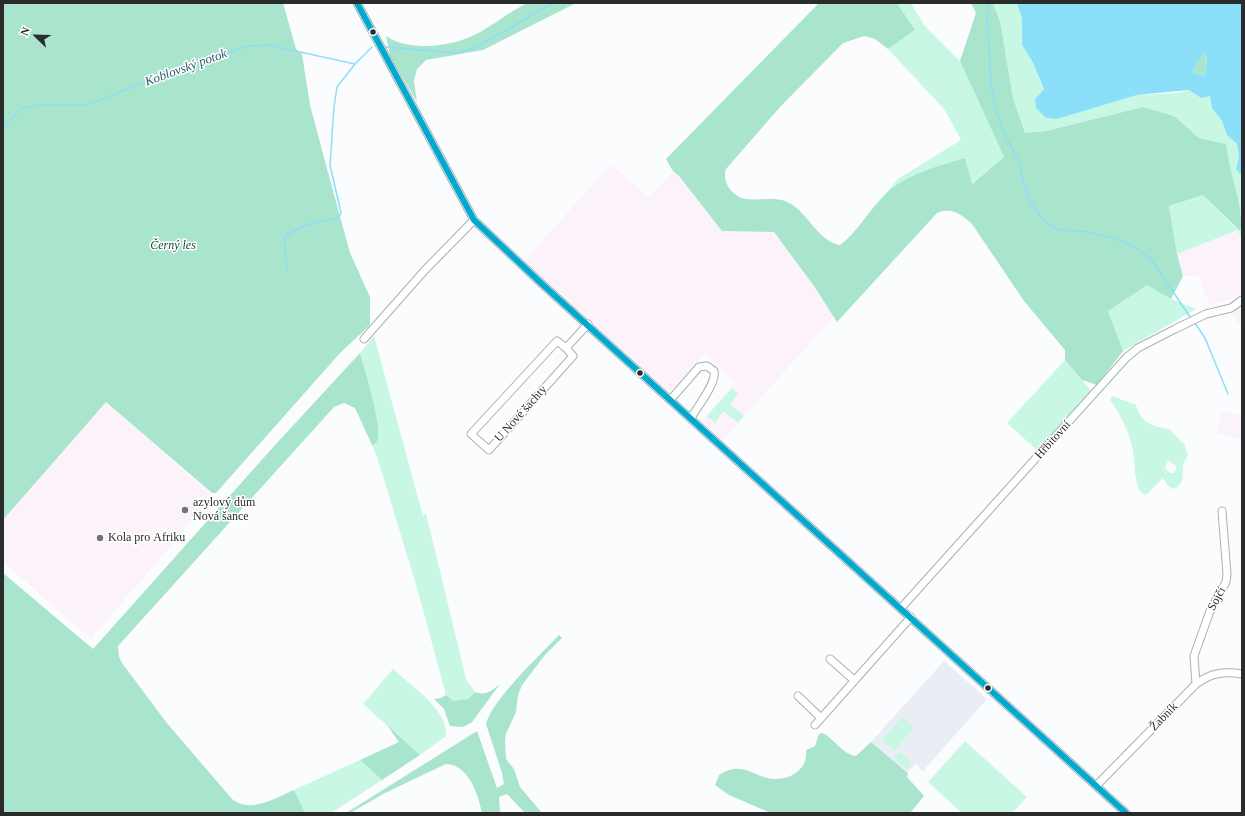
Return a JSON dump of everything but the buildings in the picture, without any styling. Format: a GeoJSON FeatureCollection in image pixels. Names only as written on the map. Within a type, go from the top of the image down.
{"type":"FeatureCollection","features":[{"type":"Feature","properties":{"kind":"street"},"geometry":{"type":"LineString","coordinates":[[357,3],[474,220],[1126,813]]}},
{"type":"Feature","properties":{"kind":"street"},"geometry":{"type":"LineString","coordinates":[[364,339],[425,270],[474,220]]}},
{"type":"Feature","properties":{"kind":"street","name":"Hřbitovní"},"geometry":{"type":"LineString","coordinates":[[901,608],[1126,358],[1138,348],[1206,314],[1232,308],[1242,300]]}},
{"type":"Feature","properties":{"kind":"street"},"geometry":{"type":"LineString","coordinates":[[566,348],[588,324]]}},
{"type":"Feature","properties":{"kind":"street","name":"U Nové šachty"},"geometry":{"type":"LineString","coordinates":[[557,341],[566,348],[573,356],[489,450],[471,434],[557,341]]}},
{"type":"Feature","properties":{"kind":"street"},"geometry":{"type":"LineString","coordinates":[[671,399],[699,367],[707,366],[714,371],[715,375],[713,382],[691,418]]}},
{"type":"Feature","properties":{"kind":"street","name":"Sojčí"},"geometry":{"type":"LineString","coordinates":[[1196,684],[1194,656],[1210,611],[1226,582],[1227,574],[1222,511]]}},
{"type":"Feature","properties":{"kind":"street"},"geometry":{"type":"LineString","coordinates":[[814,725],[911,618]]}},
{"type":"Feature","properties":{"kind":"street"},"geometry":{"type":"LineString","coordinates":[[830,659],[854,680]]}},
{"type":"Feature","properties":{"kind":"street","name":"Žabník"},"geometry":{"type":"LineString","coordinates":[[1096,786],[1196,684],[1212,674],[1223,672],[1242,674]]}},
{"type":"Feature","properties":{"kind":"street"},"geometry":{"type":"LineString","coordinates":[[798,696],[821,718]]}},
{"type":"Feature","properties":{"kind":"shaded area"},"geometry":{"type":"Polygon","coordinates":[[[611,164],[649,198],[673,171],[679,176],[722,231],[774,232],[814,286],[833,317],[726,437],[721,438],[701,421],[736,382],[705,354],[669,392],[524,261],[611,164]]]}},
{"type":"Feature","properties":{"kind":"shaded area"},"geometry":{"type":"Polygon","coordinates":[[[1239,230],[1242,240],[1242,295],[1210,306],[1199,276],[1183,276],[1177,254],[1239,230]]]}},
{"type":"Feature","properties":{"kind":"shaded area"},"geometry":{"type":"Polygon","coordinates":[[[1242,303],[1242,329],[1232,315],[1242,303]]]}},
{"type":"Feature","properties":{"kind":"shaded area"},"geometry":{"type":"Polygon","coordinates":[[[106,402],[213,496],[91,639],[3,562],[3,520],[106,402]]]}},
{"type":"Feature","properties":{"kind":"shaded area"},"geometry":{"type":"Polygon","coordinates":[[[1222,411],[1242,416],[1242,440],[1216,432],[1222,411]]]}},
{"type":"Feature","properties":{"kind":"shaded area"},"geometry":{"type":"Polygon","coordinates":[[[944,661],[987,699],[923,771],[916,764],[908,772],[871,742],[944,661]]]}},
{"type":"Feature","properties":{"kind":"green space","name":"Černý les"},"geometry":{"type":"Polygon","coordinates":[[[3,3],[283,3],[296,49],[302,54],[310,105],[350,253],[370,297],[370,325],[340,353],[216,493],[212,493],[106,402],[3,520],[3,3]]]}},
{"type":"Feature","properties":{"kind":"green space"},"geometry":{"type":"Polygon","coordinates":[[[527,3],[576,3],[483,50],[426,60],[417,69],[414,80],[417,102],[390,55],[386,36],[400,43],[416,46],[444,44],[458,41],[481,32],[527,3]]]}},
{"type":"Feature","properties":{"kind":"green space"},"geometry":{"type":"Polygon","coordinates":[[[819,3],[897,3],[915,30],[888,49],[875,39],[864,36],[843,43],[780,107],[726,169],[726,182],[731,190],[738,196],[747,199],[775,199],[785,201],[800,211],[825,238],[840,245],[853,233],[887,193],[895,186],[913,176],[965,158],[972,184],[1004,157],[960,61],[976,13],[971,3],[993,3],[1000,21],[1013,98],[1025,133],[1046,131],[1143,107],[1174,116],[1199,138],[1226,144],[1238,198],[1242,231],[1239,230],[1203,195],[1169,206],[1177,254],[1183,276],[1171,299],[1147,285],[1108,311],[1123,351],[1097,385],[1082,380],[1065,360],[1065,350],[1024,301],[972,224],[956,212],[942,211],[937,213],[837,322],[814,286],[774,232],[722,231],[679,176],[673,171],[666,159],[819,3]]]}},
{"type":"Feature","properties":{"kind":"green space"},"geometry":{"type":"Polygon","coordinates":[[[897,3],[911,3],[924,25],[960,61],[1004,157],[971,184],[965,158],[879,201],[898,179],[961,140],[945,110],[888,49],[915,30],[897,3]]]}},
{"type":"Feature","properties":{"kind":"green space"},"geometry":{"type":"Polygon","coordinates":[[[993,3],[1017,3],[1022,19],[1022,45],[1033,63],[1044,89],[1035,99],[1046,118],[1057,119],[1137,95],[1178,93],[1189,90],[1201,98],[1210,96],[1212,108],[1222,121],[1227,135],[1237,144],[1239,157],[1236,168],[1242,176],[1242,217],[1227,161],[1226,144],[1199,138],[1174,116],[1143,107],[1046,131],[1025,133],[1013,98],[1000,21],[993,3]]]}},
{"type":"Feature","properties":{"kind":"green space"},"geometry":{"type":"Polygon","coordinates":[[[1205,53],[1207,57],[1205,76],[1193,73],[1197,62],[1205,53]]]}},
{"type":"Feature","properties":{"kind":"green space"},"geometry":{"type":"Polygon","coordinates":[[[1203,195],[1238,230],[1177,254],[1169,206],[1203,195]]]}},
{"type":"Feature","properties":{"kind":"green space"},"geometry":{"type":"Polygon","coordinates":[[[1238,230],[1242,231],[1242,240],[1238,230]]]}},
{"type":"Feature","properties":{"kind":"green space"},"geometry":{"type":"Polygon","coordinates":[[[1147,284],[1171,299],[1196,309],[1123,351],[1108,311],[1147,284]]]}},
{"type":"Feature","properties":{"kind":"green space"},"geometry":{"type":"Polygon","coordinates":[[[374,336],[423,516],[426,513],[466,679],[475,692],[468,699],[453,701],[446,695],[417,588],[379,463],[372,445],[378,440],[378,431],[360,353],[374,336]]]}},
{"type":"Feature","properties":{"kind":"green space"},"geometry":{"type":"Polygon","coordinates":[[[360,353],[377,421],[378,439],[376,442],[372,445],[355,408],[344,403],[334,407],[118,646],[119,657],[122,663],[166,722],[232,799],[239,803],[255,805],[294,790],[305,813],[3,813],[3,573],[93,649],[276,444],[360,353]]]}},
{"type":"Feature","properties":{"kind":"green space"},"geometry":{"type":"Polygon","coordinates":[[[1065,360],[1092,392],[1039,452],[1007,423],[1065,360]]]}},
{"type":"Feature","properties":{"kind":"green space"},"geometry":{"type":"Polygon","coordinates":[[[732,388],[738,394],[730,404],[744,416],[738,423],[723,411],[715,423],[707,416],[732,388]]]}},
{"type":"Feature","properties":{"kind":"green space"},"geometry":{"type":"Polygon","coordinates":[[[1112,396],[1136,405],[1141,417],[1146,422],[1170,430],[1184,443],[1188,456],[1183,465],[1183,478],[1179,485],[1174,489],[1168,486],[1163,478],[1146,495],[1140,492],[1136,479],[1133,450],[1129,435],[1119,413],[1110,400],[1112,396]],[[1168,460],[1165,468],[1170,473],[1174,473],[1176,466],[1168,460]]]}},
{"type":"Feature","properties":{"kind":"green space"},"geometry":{"type":"Polygon","coordinates":[[[559,635],[562,638],[545,655],[522,685],[518,695],[516,712],[506,734],[505,740],[506,759],[514,769],[520,787],[542,813],[525,813],[507,794],[499,797],[500,813],[482,813],[475,789],[466,775],[461,769],[446,764],[385,793],[350,813],[346,813],[477,731],[497,788],[504,784],[502,773],[486,724],[497,703],[529,666],[559,635]]]}},
{"type":"Feature","properties":{"kind":"green space"},"geometry":{"type":"Polygon","coordinates":[[[393,669],[435,707],[445,726],[446,736],[420,755],[363,704],[393,669]]]}},
{"type":"Feature","properties":{"kind":"green space"},"geometry":{"type":"Polygon","coordinates":[[[500,684],[472,722],[463,727],[450,726],[444,709],[434,699],[441,698],[446,695],[453,701],[468,699],[475,692],[485,693],[494,689],[500,684]]]}},
{"type":"Feature","properties":{"kind":"green space"},"geometry":{"type":"Polygon","coordinates":[[[902,717],[914,728],[894,751],[882,740],[902,717]]]}},
{"type":"Feature","properties":{"kind":"green space"},"geometry":{"type":"Polygon","coordinates":[[[387,725],[420,755],[382,780],[360,760],[399,742],[387,725]]]}},
{"type":"Feature","properties":{"kind":"green space"},"geometry":{"type":"Polygon","coordinates":[[[822,733],[846,752],[856,756],[871,742],[908,773],[907,777],[924,796],[910,813],[771,813],[729,795],[715,785],[719,775],[735,769],[742,769],[775,779],[793,775],[805,762],[806,750],[815,746],[819,734],[822,733]]]}},
{"type":"Feature","properties":{"kind":"green space"},"geometry":{"type":"Polygon","coordinates":[[[965,741],[1027,797],[1012,813],[962,813],[928,782],[965,741]]]}},
{"type":"Feature","properties":{"kind":"green space"},"geometry":{"type":"Polygon","coordinates":[[[899,752],[912,763],[906,769],[894,757],[899,752]]]}},
{"type":"Feature","properties":{"kind":"green space"},"geometry":{"type":"Polygon","coordinates":[[[360,760],[382,780],[331,813],[305,813],[294,790],[360,760]]]}},
{"type":"Feature","properties":{"kind":"water"},"geometry":{"type":"Polygon","coordinates":[[[1017,3],[1242,3],[1242,176],[1236,169],[1239,157],[1237,144],[1227,135],[1222,121],[1212,108],[1210,96],[1201,98],[1189,90],[1137,95],[1057,119],[1046,118],[1036,108],[1035,99],[1044,89],[1033,63],[1022,45],[1022,19],[1017,3]],[[1205,53],[1197,62],[1193,73],[1205,76],[1207,57],[1205,53]]]}},
{"type":"Feature","properties":{"kind":"waterway","name":"Koblovský potok"},"geometry":{"type":"LineString","coordinates":[[385,47],[458,53],[474,48],[552,3]]}},
{"type":"Feature","properties":{"kind":"waterway"},"geometry":{"type":"LineString","coordinates":[[989,3],[987,16],[991,84],[996,111],[1003,131],[1019,161],[1024,184],[1030,201],[1041,217],[1052,227],[1062,230],[1088,232],[1116,239],[1135,247],[1151,259],[1190,317]]}},
{"type":"Feature","properties":{"kind":"waterway","name":"Koblovský potok"},"geometry":{"type":"LineString","coordinates":[[3,127],[22,108],[42,105],[86,105],[194,64],[248,46],[268,45],[355,64],[372,47]]}},
{"type":"Feature","properties":{"kind":"waterway"},"geometry":{"type":"LineString","coordinates":[[287,270],[284,237],[305,225],[338,218],[341,213],[330,165],[334,107],[337,87],[355,64]]}},
{"type":"Feature","properties":{"kind":"waterway"},"geometry":{"type":"LineString","coordinates":[[1195,323],[1205,338],[1228,394]]}},
{"type":"Feature","properties":{"kind":"transit line"},"geometry":{"type":"LineString","coordinates":[[357,3],[474,220],[542,284],[1126,813]]}},
{"type":"Feature","properties":{"kind":"place","name":"azylový dům Nová šance"},"geometry":{"type":"Point","coordinates":[185,510]}},
{"type":"Feature","properties":{"kind":"place","name":"Kola pro Afriku"},"geometry":{"type":"Point","coordinates":[100,538]}}]}
